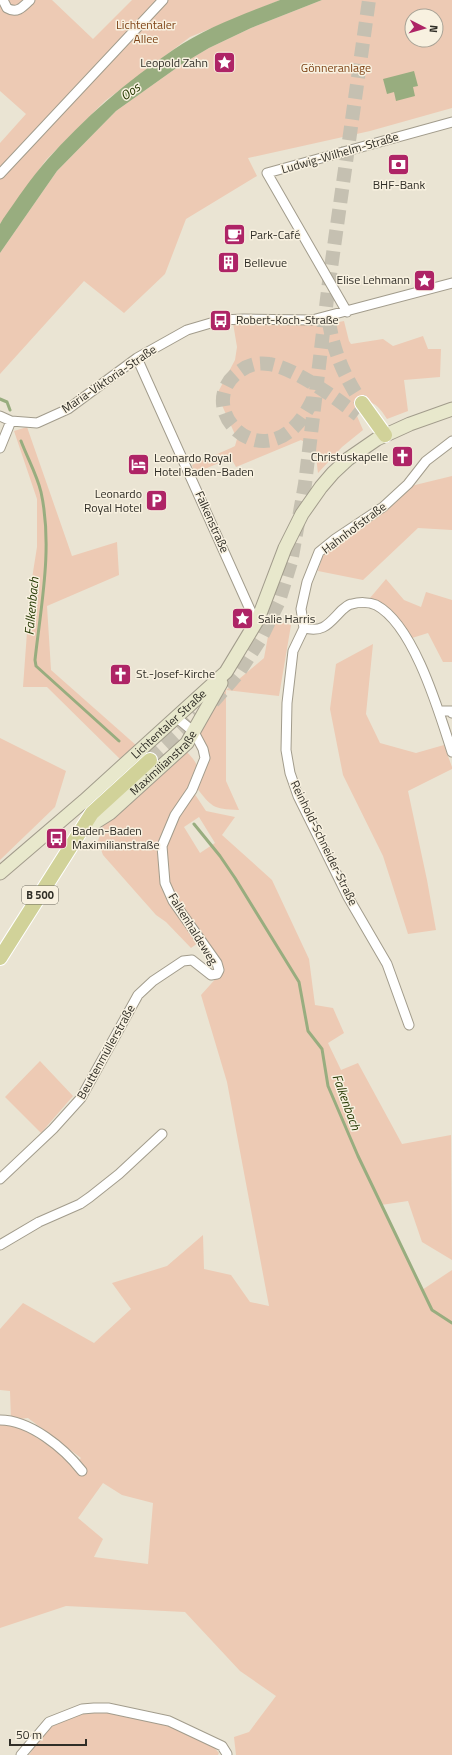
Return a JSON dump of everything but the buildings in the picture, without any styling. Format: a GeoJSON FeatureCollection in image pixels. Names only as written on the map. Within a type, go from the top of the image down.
{"type":"FeatureCollection","features":[{"type":"Feature","properties":{"kind":"main road"},"geometry":{"type":"LineString","coordinates":[[360,409],[368,425],[381,437]]}},
{"type":"Feature","properties":{"kind":"main road","name":"Lichtentaler Straße"},"geometry":{"type":"LineString","coordinates":[[0,873],[84,801],[226,672],[258,619],[285,548],[302,514],[333,473],[348,459],[381,437],[452,409]]}},
{"type":"Feature","properties":{"kind":"main road","name":"Maximilianstraße"},"geometry":{"type":"LineString","coordinates":[[78,833],[110,813],[187,743],[226,672]]}},
{"type":"Feature","properties":{"kind":"main road","name":"Maximilianstraße"},"geometry":{"type":"LineString","coordinates":[[0,958],[92,813],[150,760]]}},
{"type":"Feature","properties":{"kind":"street"},"geometry":{"type":"LineString","coordinates":[[3,0],[7,8],[13,11],[20,10],[30,0]]}},
{"type":"Feature","properties":{"kind":"street"},"geometry":{"type":"LineString","coordinates":[[0,174],[163,0]]}},
{"type":"Feature","properties":{"kind":"street","name":"Ludwig-Wilhelm-Straße"},"geometry":{"type":"LineString","coordinates":[[347,312],[267,173],[452,122]]}},
{"type":"Feature","properties":{"kind":"street","name":"Maria-Viktoria-Straße"},"geometry":{"type":"LineString","coordinates":[[0,416],[11,421],[37,423],[68,409],[137,358],[187,330],[221,320],[244,318],[312,320],[347,312],[452,283]]}},
{"type":"Feature","properties":{"kind":"street","name":"Falkenstraße"},"geometry":{"type":"LineString","coordinates":[[137,358],[252,614],[258,619]]}},
{"type":"Feature","properties":{"kind":"street"},"geometry":{"type":"LineString","coordinates":[[0,448],[11,421]]}},
{"type":"Feature","properties":{"kind":"street","name":"Hahnhofstraße"},"geometry":{"type":"LineString","coordinates":[[304,628],[301,609],[307,582],[319,552],[335,538],[383,507],[408,484],[426,461],[452,441]]}},
{"type":"Feature","properties":{"kind":"street"},"geometry":{"type":"LineString","coordinates":[[304,628],[314,631],[323,628],[349,604],[360,602],[376,605],[398,625],[421,665],[439,711],[452,752]]}},
{"type":"Feature","properties":{"kind":"street","name":"Reinhold-Schneider-Straße"},"geometry":{"type":"LineString","coordinates":[[304,628],[293,651],[287,703],[286,750],[290,773],[298,796],[348,897],[387,964],[409,1025]]}},
{"type":"Feature","properties":{"kind":"street"},"geometry":{"type":"LineString","coordinates":[[439,711],[451,711],[452,713]]}},
{"type":"Feature","properties":{"kind":"street","name":"Falkenhaldeweg"},"geometry":{"type":"LineString","coordinates":[[177,718],[194,732],[203,749],[205,758],[192,790],[175,815],[162,846],[166,883],[173,901],[217,963],[219,970]]}},
{"type":"Feature","properties":{"kind":"street","name":"Beuttenmüllerstraße"},"geometry":{"type":"LineString","coordinates":[[0,1180],[53,1129],[81,1098],[138,995],[153,981],[183,961],[192,960],[211,975],[217,974],[219,970]]}},
{"type":"Feature","properties":{"kind":"street"},"geometry":{"type":"LineString","coordinates":[[0,1245],[39,1222],[85,1200],[119,1174],[162,1134]]}},
{"type":"Feature","properties":{"kind":"street"},"geometry":{"type":"LineString","coordinates":[[0,1420],[11,1420],[28,1426],[70,1456],[82,1471]]}},
{"type":"Feature","properties":{"kind":"street"},"geometry":{"type":"LineString","coordinates":[[21,1755],[49,1722],[82,1709],[94,1708],[108,1708],[170,1721],[222,1746],[227,1754]]}},
{"type":"Feature","properties":{"kind":"green space","name":"Lichtentaler Allee"},"geometry":{"type":"Polygon","coordinates":[[[0,0],[52,0],[93,39],[132,0],[280,0],[190,37],[105,101],[46,160],[0,224],[0,143],[26,114],[0,91],[0,0]]]}},
{"type":"Feature","properties":{"kind":"green space","name":"Gönneranlage"},"geometry":{"type":"Polygon","coordinates":[[[322,0],[452,0],[452,108],[370,131],[248,158],[257,176],[186,219],[165,274],[124,313],[84,281],[0,374],[0,253],[57,171],[116,111],[182,64],[209,48],[251,28],[322,0]]]}},
{"type":"Feature","properties":{"kind":"green space"},"geometry":{"type":"Polygon","coordinates":[[[312,320],[329,324],[344,321],[351,344],[383,339],[393,346],[423,336],[428,349],[441,349],[440,377],[404,380],[408,411],[387,419],[376,405],[368,402],[359,403],[357,416],[363,430],[342,447],[318,473],[315,453],[310,446],[301,440],[236,467],[231,458],[195,473],[192,465],[235,446],[237,439],[217,394],[235,360],[237,347],[233,323],[312,320]]]}},
{"type":"Feature","properties":{"kind":"green space"},"geometry":{"type":"Polygon","coordinates":[[[27,427],[72,556],[117,542],[119,575],[47,606],[51,670],[137,746],[121,760],[47,687],[23,687],[30,591],[37,547],[37,499],[14,431],[27,427]]]}},
{"type":"Feature","properties":{"kind":"green space"},"geometry":{"type":"Polygon","coordinates":[[[452,476],[452,530],[418,528],[363,580],[318,571],[323,554],[381,513],[411,486],[452,476]]]}},
{"type":"Feature","properties":{"kind":"green space"},"geometry":{"type":"Polygon","coordinates":[[[386,579],[404,600],[421,607],[426,592],[452,600],[452,662],[443,662],[428,633],[412,638],[390,610],[370,598],[386,579]]]}},
{"type":"Feature","properties":{"kind":"green space"},"geometry":{"type":"Polygon","coordinates":[[[271,620],[291,625],[279,696],[226,690],[264,658],[271,620]]]}},
{"type":"Feature","properties":{"kind":"green space"},"geometry":{"type":"Polygon","coordinates":[[[373,644],[366,714],[380,743],[416,753],[444,745],[452,767],[452,769],[408,791],[436,930],[408,934],[383,856],[343,775],[330,709],[336,664],[373,644]]]}},
{"type":"Feature","properties":{"kind":"green space"},"geometry":{"type":"Polygon","coordinates":[[[226,690],[226,781],[239,810],[223,809],[213,806],[196,787],[209,755],[197,732],[226,690]]]}},
{"type":"Feature","properties":{"kind":"green space"},"geometry":{"type":"Polygon","coordinates":[[[0,738],[66,771],[55,807],[0,860],[0,738]]]}},
{"type":"Feature","properties":{"kind":"green space"},"geometry":{"type":"Polygon","coordinates":[[[187,752],[195,762],[198,770],[197,778],[192,790],[206,811],[235,817],[222,835],[272,880],[309,959],[315,1005],[333,1008],[344,1033],[328,1043],[341,1070],[358,1063],[402,1144],[451,1135],[452,1260],[422,1242],[408,1201],[381,1205],[422,1290],[452,1270],[452,1755],[236,1755],[234,1737],[249,1732],[276,1696],[240,1671],[185,1612],[66,1606],[0,1628],[0,1422],[11,1422],[57,1450],[73,1466],[81,1458],[28,1418],[11,1420],[10,1391],[0,1390],[0,1329],[23,1303],[94,1343],[131,1309],[112,1283],[167,1266],[203,1235],[204,1269],[231,1275],[250,1302],[269,1306],[227,1082],[201,995],[219,975],[202,940],[191,948],[166,922],[156,915],[103,855],[98,841],[103,825],[115,817],[187,752]],[[199,817],[184,827],[200,853],[215,843],[199,817]],[[103,1483],[78,1518],[103,1539],[94,1557],[148,1564],[153,1503],[122,1495],[103,1483]]]}},
{"type":"Feature","properties":{"kind":"green space"},"geometry":{"type":"Polygon","coordinates":[[[40,1061],[73,1096],[41,1133],[5,1097],[40,1061]]]}},
{"type":"Feature","properties":{"kind":"green space"},"geometry":{"type":"Polygon","coordinates":[[[105,1711],[150,1719],[182,1728],[209,1743],[219,1753],[218,1755],[29,1755],[48,1727],[83,1712],[105,1711]]]}},
{"type":"Feature","properties":{"kind":"water","name":"Oos"},"geometry":{"type":"Polygon","coordinates":[[[280,0],[322,0],[251,28],[209,48],[182,64],[116,111],[57,171],[0,253],[0,224],[3,219],[41,167],[75,130],[106,101],[139,74],[185,42],[225,22],[280,0]]]}},
{"type":"Feature","properties":{"kind":"water"},"geometry":{"type":"Polygon","coordinates":[[[414,71],[418,86],[413,87],[415,96],[396,101],[394,92],[387,94],[383,79],[414,71]]]}},
{"type":"Feature","properties":{"kind":"waterway","name":"Falkenbach"},"geometry":{"type":"LineString","coordinates":[[0,399],[7,402],[10,410]]}},
{"type":"Feature","properties":{"kind":"waterway","name":"Falkenbach"},"geometry":{"type":"LineString","coordinates":[[21,441],[41,492],[46,534],[45,576],[35,660],[36,666],[119,741]]}},
{"type":"Feature","properties":{"kind":"waterway","name":"Falkenbach"},"geometry":{"type":"LineString","coordinates":[[194,824],[220,856],[235,878],[299,982],[308,1031],[322,1049],[328,1086],[358,1156],[432,1310],[452,1323]]}},
{"type":"Feature","properties":{"kind":"tunnel"},"geometry":{"type":"LineString","coordinates":[[213,702],[239,672],[261,638],[279,601],[291,562],[305,484],[329,282],[369,0]]}},
{"type":"Feature","properties":{"kind":"tunnel"},"geometry":{"type":"LineString","coordinates":[[329,321],[333,343],[345,374],[362,403]]}},
{"type":"Feature","properties":{"kind":"tunnel"},"geometry":{"type":"LineString","coordinates":[[313,399],[295,426],[276,439],[257,441],[240,433],[228,420],[223,404],[226,386],[240,371],[253,364],[265,363],[291,371],[315,385],[358,415]]}},
{"type":"Feature","properties":{"kind":"tunnel"},"geometry":{"type":"LineString","coordinates":[[150,760],[198,716]]}},
{"type":"Feature","properties":{"kind":"place","name":"Leopold Zahn"},"geometry":{"type":"Point","coordinates":[224,63]}},
{"type":"Feature","properties":{"kind":"place","name":"BHF-Bank"},"geometry":{"type":"Point","coordinates":[399,164]}},
{"type":"Feature","properties":{"kind":"place","name":"Park-Café"},"geometry":{"type":"Point","coordinates":[235,235]}},
{"type":"Feature","properties":{"kind":"place","name":"Bellevue"},"geometry":{"type":"Point","coordinates":[228,263]}},
{"type":"Feature","properties":{"kind":"place","name":"Elise Lehmann"},"geometry":{"type":"Point","coordinates":[425,280]}},
{"type":"Feature","properties":{"kind":"place","name":"Robert-Koch-Straße"},"geometry":{"type":"Point","coordinates":[221,320]}},
{"type":"Feature","properties":{"kind":"place","name":"Christuskapelle"},"geometry":{"type":"Point","coordinates":[403,457]}},
{"type":"Feature","properties":{"kind":"place","name":"Leonardo Royal Hotel Baden-Baden"},"geometry":{"type":"Point","coordinates":[138,465]}},
{"type":"Feature","properties":{"kind":"place","name":"Leonardo Royal Hotel"},"geometry":{"type":"Point","coordinates":[157,501]}},
{"type":"Feature","properties":{"kind":"place","name":"Salie Harris"},"geometry":{"type":"Point","coordinates":[242,619]}},
{"type":"Feature","properties":{"kind":"place","name":"St.-Josef-Kirche"},"geometry":{"type":"Point","coordinates":[121,674]}},
{"type":"Feature","properties":{"kind":"place","name":"Baden-Baden Maximilianstraße"},"geometry":{"type":"Point","coordinates":[56,838]}}]}
